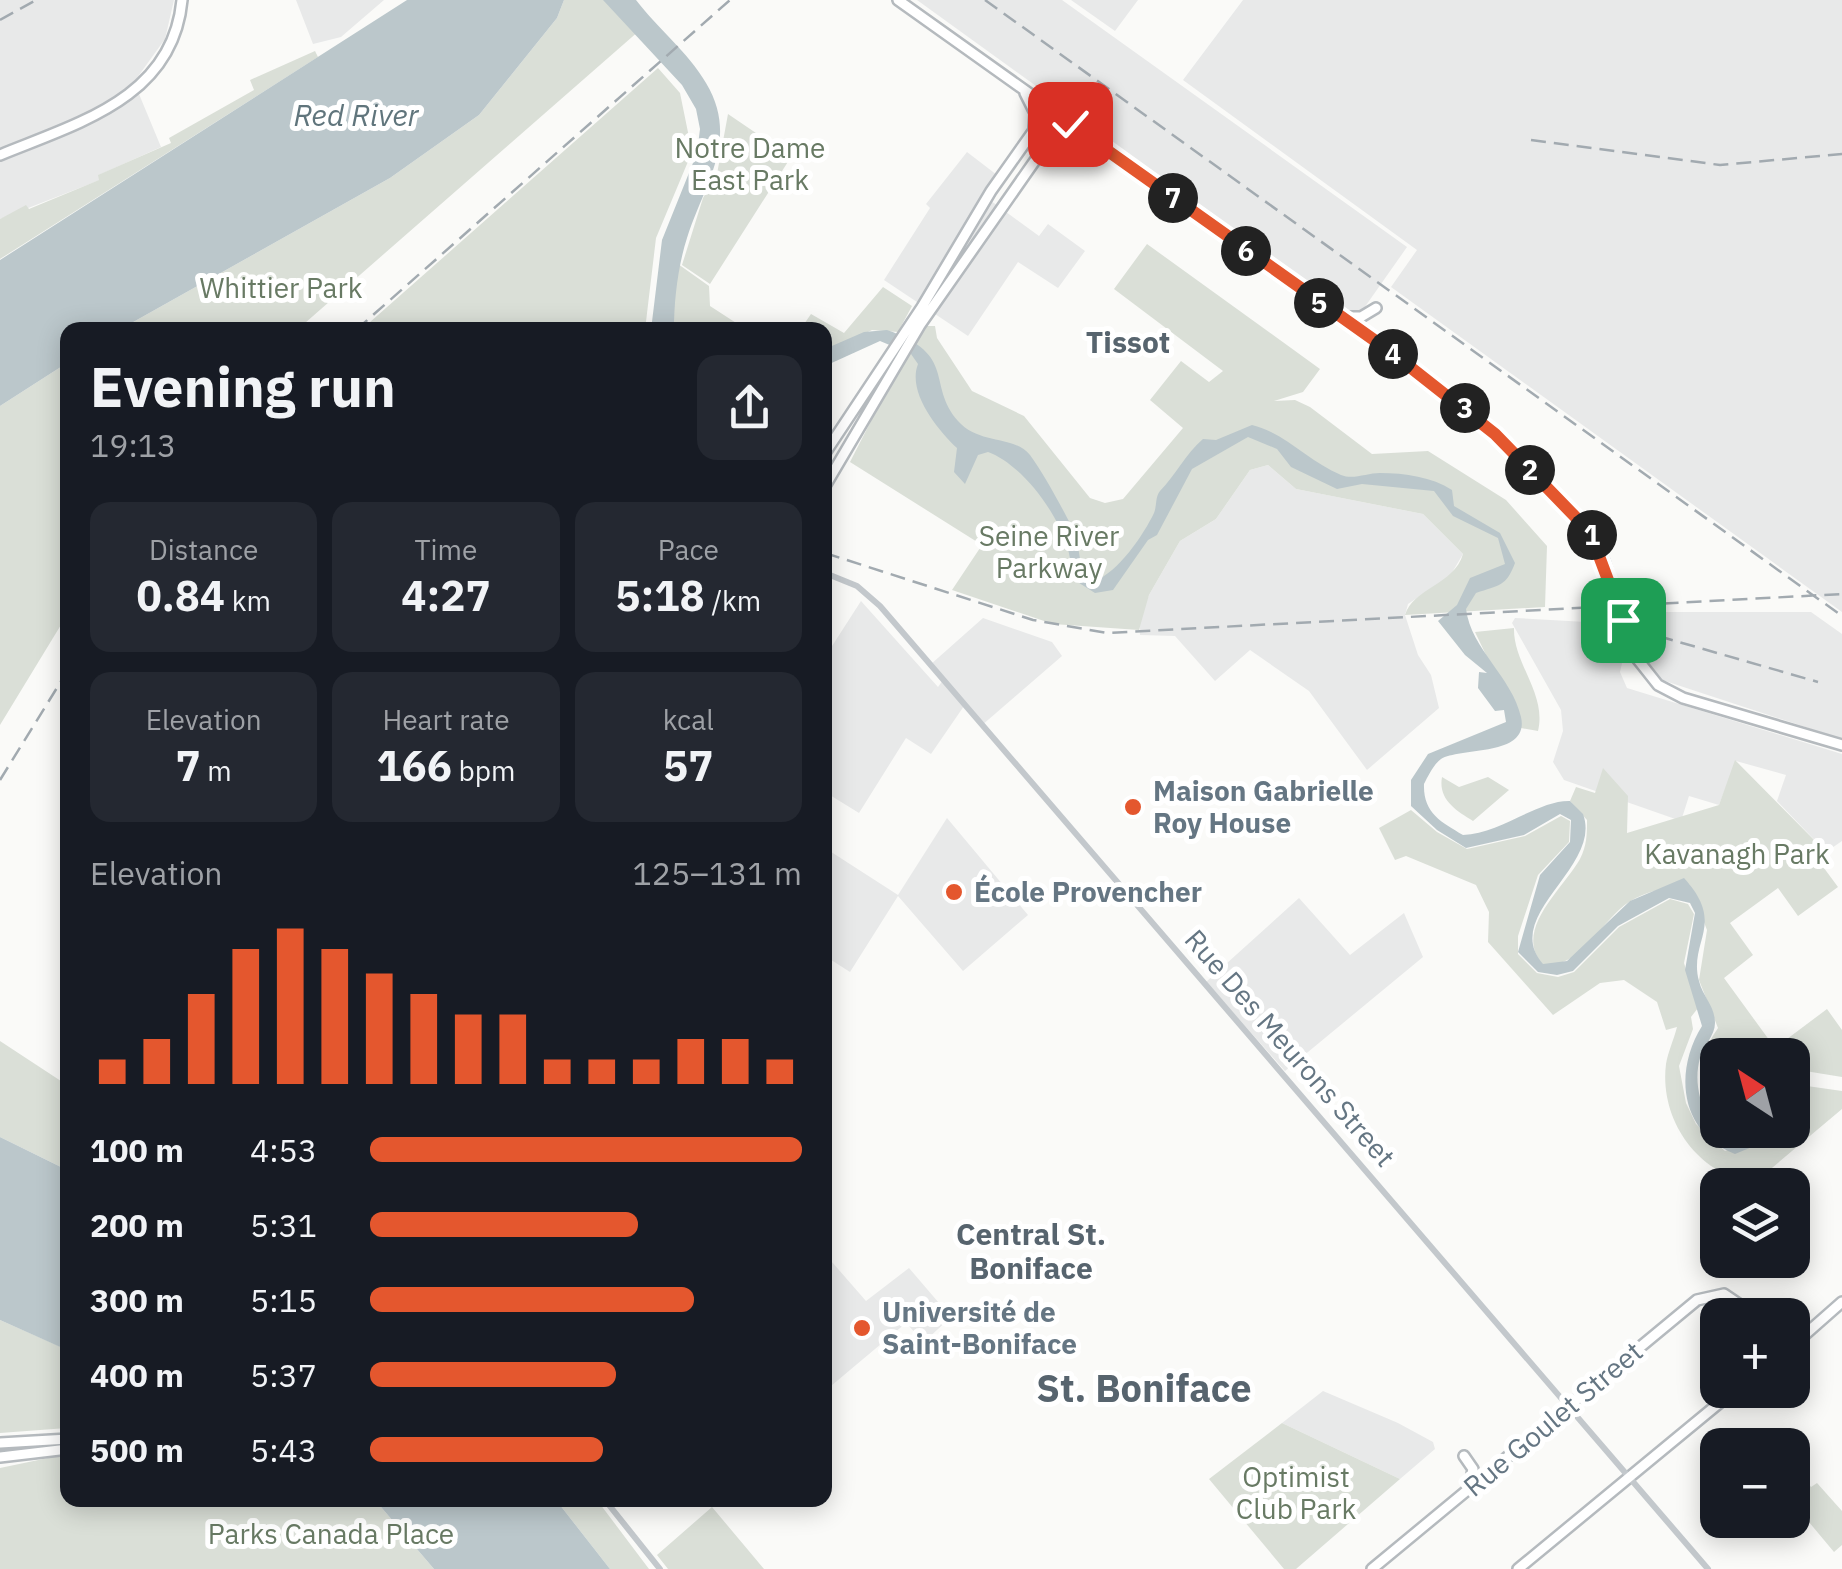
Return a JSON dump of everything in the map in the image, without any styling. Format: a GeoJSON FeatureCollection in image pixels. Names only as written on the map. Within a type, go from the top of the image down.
{"type":"FeatureCollection","features":[{"type":"Feature","properties":{"kind":"main road"},"geometry":{"type":"LineString","coordinates":[[0,155],[109,109],[135,92],[169,50],[182,0]]}},
{"type":"Feature","properties":{"kind":"main road"},"geometry":{"type":"LineString","coordinates":[[898,0],[1338,316],[1387,356],[1398,359],[1495,434],[1590,532],[1604,561],[1635,656],[1658,685],[1684,698],[1842,745]]}},
{"type":"Feature","properties":{"kind":"main road"},"geometry":{"type":"LineString","coordinates":[[1021,87],[1034,109],[1033,132]]}},
{"type":"Feature","properties":{"kind":"main road"},"geometry":{"type":"LineString","coordinates":[[917,323],[987,198],[1050,109]]}},
{"type":"Feature","properties":{"kind":"main road"},"geometry":{"type":"LineString","coordinates":[[832,472],[890,364],[1064,119]]}},
{"type":"Feature","properties":{"kind":"main road"},"geometry":{"type":"LineString","coordinates":[[1047,144],[1069,132],[1089,136]]}},
{"type":"Feature","properties":{"kind":"main road"},"geometry":{"type":"LineString","coordinates":[[1338,316],[1362,317],[1376,308]]}},
{"type":"Feature","properties":{"kind":"main road"},"geometry":{"type":"LineString","coordinates":[[832,444],[871,395]]}},
{"type":"Feature","properties":{"kind":"main road","name":"Rue Goulet Street"},"geometry":{"type":"LineString","coordinates":[[1702,1298],[1717,1292],[1730,1298]]}},
{"type":"Feature","properties":{"kind":"main road","name":"Rue Goulet Street"},"geometry":{"type":"LineString","coordinates":[[1372,1569],[1700,1299]]}},
{"type":"Feature","properties":{"kind":"main road"},"geometry":{"type":"LineString","coordinates":[[1810,1330],[1842,1302]]}},
{"type":"Feature","properties":{"kind":"main road"},"geometry":{"type":"LineString","coordinates":[[1810,1326],[1816,1324]]}},
{"type":"Feature","properties":{"kind":"main road"},"geometry":{"type":"LineString","coordinates":[[1518,1569],[1714,1408]]}},
{"type":"Feature","properties":{"kind":"main road"},"geometry":{"type":"LineString","coordinates":[[0,1443],[60,1439]]}},
{"type":"Feature","properties":{"kind":"main road"},"geometry":{"type":"LineString","coordinates":[[0,1457],[60,1450]]}},
{"type":"Feature","properties":{"kind":"main road"},"geometry":{"type":"LineString","coordinates":[[1464,1456],[1474,1474],[1467,1490]]}},
{"type":"Feature","properties":{"kind":"street","name":"Rue Des Meurons Street"},"geometry":{"type":"LineString","coordinates":[[832,576],[857,586],[880,606],[1708,1569]]}},
{"type":"Feature","properties":{"kind":"street"},"geometry":{"type":"LineString","coordinates":[[611,1507],[660,1569]]}},
{"type":"Feature","properties":{"kind":"shaded area"},"geometry":{"type":"Polygon","coordinates":[[[0,0],[174,0],[165,39],[134,82],[161,147],[99,175],[100,180],[0,219],[0,0]]]}},
{"type":"Feature","properties":{"kind":"shaded area"},"geometry":{"type":"Polygon","coordinates":[[[296,0],[384,0],[341,37],[313,44],[296,0]]]}},
{"type":"Feature","properties":{"kind":"shaded area"},"geometry":{"type":"Polygon","coordinates":[[[917,0],[1062,0],[1407,247],[1362,311],[1350,313],[917,0]]]}},
{"type":"Feature","properties":{"kind":"shaded area"},"geometry":{"type":"Polygon","coordinates":[[[1071,0],[1138,0],[1115,31],[1071,0]]]}},
{"type":"Feature","properties":{"kind":"shaded area"},"geometry":{"type":"Polygon","coordinates":[[[1243,0],[1842,0],[1842,612],[1391,287],[1417,250],[1183,80],[1243,0]]]}},
{"type":"Feature","properties":{"kind":"shaded area"},"geometry":{"type":"Polygon","coordinates":[[[967,152],[997,175],[983,195],[1039,236],[1048,224],[1085,251],[1058,288],[1018,262],[968,336],[884,280],[930,208],[926,204],[967,152]]]}},
{"type":"Feature","properties":{"kind":"shaded area"},"geometry":{"type":"Polygon","coordinates":[[[1268,465],[1296,489],[1423,514],[1463,554],[1450,576],[1408,604],[1405,615],[1418,655],[1431,675],[1439,708],[1367,770],[1309,691],[1250,650],[1215,681],[1175,636],[1140,635],[1139,620],[1149,595],[1180,541],[1216,519],[1250,470],[1268,465]]]}},
{"type":"Feature","properties":{"kind":"shaded area"},"geometry":{"type":"Polygon","coordinates":[[[861,601],[938,687],[943,680],[930,665],[983,618],[1052,642],[1062,656],[981,726],[964,706],[931,754],[906,738],[859,813],[832,796],[832,646],[861,601]]]}},
{"type":"Feature","properties":{"kind":"shaded area"},"geometry":{"type":"Polygon","coordinates":[[[1629,612],[1811,612],[1842,634],[1842,739],[1662,680],[1639,651],[1629,612]]]}},
{"type":"Feature","properties":{"kind":"shaded area"},"geometry":{"type":"Polygon","coordinates":[[[1515,618],[1586,622],[1619,631],[1625,650],[1620,672],[1627,688],[1842,754],[1842,841],[1826,852],[1777,801],[1786,775],[1736,761],[1719,805],[1689,796],[1681,821],[1564,780],[1553,762],[1563,731],[1561,710],[1512,623],[1515,618]]]}},
{"type":"Feature","properties":{"kind":"shaded area","name":"École Provencher"},"geometry":{"type":"Polygon","coordinates":[[[947,818],[1028,915],[963,971],[898,896],[850,972],[832,960],[832,853],[898,895],[947,818]]]}},
{"type":"Feature","properties":{"kind":"shaded area"},"geometry":{"type":"Polygon","coordinates":[[[1299,898],[1350,955],[1404,913],[1423,957],[1285,1071],[1206,982],[1299,898]]]}},
{"type":"Feature","properties":{"kind":"shaded area","name":"Université de Saint-Boniface"},"geometry":{"type":"Polygon","coordinates":[[[832,1262],[866,1301],[909,1268],[951,1317],[924,1342],[906,1323],[832,1385],[832,1262]]]}},
{"type":"Feature","properties":{"kind":"shaded area"},"geometry":{"type":"Polygon","coordinates":[[[1323,1391],[1398,1423],[1433,1442],[1435,1449],[1400,1479],[1282,1423],[1323,1391]]]}},
{"type":"Feature","properties":{"kind":"green space","name":"Whittier Park"},"geometry":{"type":"Polygon","coordinates":[[[564,0],[620,0],[640,30],[306,322],[133,322],[390,178],[479,115],[557,18],[564,0]]]}},
{"type":"Feature","properties":{"kind":"green space"},"geometry":{"type":"Polygon","coordinates":[[[315,51],[318,57],[0,259],[0,219],[26,205],[29,209],[99,180],[98,175],[171,143],[169,138],[254,90],[250,80],[315,51]]]}},
{"type":"Feature","properties":{"kind":"green space"},"geometry":{"type":"Polygon","coordinates":[[[658,68],[680,93],[692,152],[656,238],[646,322],[370,322],[658,68]]]}},
{"type":"Feature","properties":{"kind":"green space","name":"Notre Dame East Park"},"geometry":{"type":"Polygon","coordinates":[[[728,114],[791,157],[710,284],[682,265],[703,198],[717,174],[728,114]]]}},
{"type":"Feature","properties":{"kind":"green space","name":"Seine River Parkway"},"geometry":{"type":"Polygon","coordinates":[[[1147,244],[1320,369],[1303,392],[1274,401],[1295,400],[1310,407],[1372,454],[1428,451],[1506,500],[1547,546],[1545,607],[1405,615],[1416,598],[1451,573],[1463,554],[1423,514],[1296,489],[1268,465],[1250,470],[1216,519],[1180,541],[1149,595],[1139,630],[1053,624],[952,590],[982,545],[850,462],[890,384],[927,326],[935,326],[937,338],[972,391],[1024,416],[1090,498],[1105,503],[1123,499],[1183,428],[1150,400],[1181,361],[1209,382],[1223,371],[1114,289],[1147,244]]]}},
{"type":"Feature","properties":{"kind":"green space"},"geometry":{"type":"Polygon","coordinates":[[[678,264],[709,286],[710,306],[735,322],[671,322],[678,264]]]}},
{"type":"Feature","properties":{"kind":"green space"},"geometry":{"type":"Polygon","coordinates":[[[883,287],[912,306],[898,332],[872,330],[832,350],[832,326],[844,333],[883,287]]]}},
{"type":"Feature","properties":{"kind":"green space"},"geometry":{"type":"Polygon","coordinates":[[[811,314],[825,322],[806,322],[811,314]]]}},
{"type":"Feature","properties":{"kind":"green space"},"geometry":{"type":"Polygon","coordinates":[[[60,367],[60,626],[0,725],[0,406],[60,367]]]}},
{"type":"Feature","properties":{"kind":"green space"},"geometry":{"type":"Polygon","coordinates":[[[1514,628],[1519,654],[1538,704],[1538,731],[1521,728],[1475,632],[1514,628]]]}},
{"type":"Feature","properties":{"kind":"green space","name":"Kavanagh Park"},"geometry":{"type":"Polygon","coordinates":[[[1735,760],[1826,852],[1821,864],[1838,887],[1798,916],[1778,888],[1730,923],[1753,955],[1724,978],[1768,1038],[1712,1038],[1718,1028],[1699,980],[1707,930],[1689,884],[1651,892],[1629,902],[1567,960],[1542,964],[1535,951],[1537,923],[1584,849],[1587,820],[1570,801],[1576,787],[1595,793],[1603,768],[1628,796],[1627,833],[1719,805],[1735,760]]]}},
{"type":"Feature","properties":{"kind":"green space"},"geometry":{"type":"Polygon","coordinates":[[[1442,777],[1459,787],[1488,777],[1509,790],[1473,821],[1445,798],[1442,777]]]}},
{"type":"Feature","properties":{"kind":"green space"},"geometry":{"type":"Polygon","coordinates":[[[1411,810],[1437,832],[1467,849],[1525,836],[1561,816],[1570,821],[1569,842],[1538,875],[1518,936],[1518,954],[1537,973],[1558,977],[1574,972],[1619,927],[1670,899],[1688,904],[1694,914],[1684,963],[1698,1008],[1691,1017],[1693,1029],[1679,1066],[1686,1103],[1700,1128],[1700,1148],[1796,1148],[1772,1168],[1715,1168],[1700,1157],[1686,1142],[1669,1105],[1666,1064],[1677,1027],[1666,1030],[1657,1002],[1624,980],[1600,983],[1553,1015],[1488,942],[1489,912],[1476,885],[1406,856],[1395,860],[1379,828],[1411,810]]]}},
{"type":"Feature","properties":{"kind":"green space","name":"Kavanagh Park"},"geometry":{"type":"Polygon","coordinates":[[[1827,1009],[1842,1030],[1842,1077],[1810,1072],[1810,1038],[1788,1038],[1827,1009]]]}},
{"type":"Feature","properties":{"kind":"green space"},"geometry":{"type":"Polygon","coordinates":[[[0,1041],[60,1080],[60,1167],[0,1137],[0,1041]]]}},
{"type":"Feature","properties":{"kind":"green space"},"geometry":{"type":"Polygon","coordinates":[[[1810,1086],[1842,1091],[1842,1109],[1810,1136],[1810,1086]]]}},
{"type":"Feature","properties":{"kind":"green space"},"geometry":{"type":"Polygon","coordinates":[[[0,1320],[60,1346],[60,1429],[0,1433],[0,1320]]]}},
{"type":"Feature","properties":{"kind":"green space","name":"Optimist Club Park"},"geometry":{"type":"Polygon","coordinates":[[[1282,1423],[1400,1479],[1296,1569],[1284,1569],[1209,1479],[1282,1423]]]}},
{"type":"Feature","properties":{"kind":"green space","name":"Parks Canada Place"},"geometry":{"type":"Polygon","coordinates":[[[60,1455],[60,1507],[381,1507],[434,1569],[0,1569],[0,1468],[60,1455]]]}},
{"type":"Feature","properties":{"kind":"green space"},"geometry":{"type":"Polygon","coordinates":[[[1817,1483],[1842,1511],[1842,1545],[1834,1552],[1810,1523],[1810,1486],[1817,1483]]]}},
{"type":"Feature","properties":{"kind":"green space"},"geometry":{"type":"Polygon","coordinates":[[[561,1507],[602,1507],[649,1569],[610,1569],[561,1507]]]}},
{"type":"Feature","properties":{"kind":"green space"},"geometry":{"type":"Polygon","coordinates":[[[712,1507],[764,1569],[668,1569],[657,1555],[712,1507]]]}},
{"type":"Feature","properties":{"kind":"water","name":"Red River"},"geometry":{"type":"Polygon","coordinates":[[[407,0],[564,0],[557,18],[479,115],[390,178],[133,322],[60,322],[60,367],[0,406],[0,260],[407,0]]]}},
{"type":"Feature","properties":{"kind":"water"},"geometry":{"type":"Polygon","coordinates":[[[603,0],[636,0],[706,83],[720,124],[716,162],[684,249],[674,322],[652,322],[662,240],[697,153],[700,129],[696,109],[682,85],[603,0]]]}},
{"type":"Feature","properties":{"kind":"water"},"geometry":{"type":"Polygon","coordinates":[[[887,330],[924,350],[937,371],[949,407],[966,429],[1015,445],[1030,455],[1072,527],[1081,563],[1094,581],[1112,570],[1129,552],[1154,513],[1158,493],[1203,439],[1216,440],[1252,425],[1275,434],[1341,475],[1399,474],[1436,482],[1452,490],[1454,506],[1500,533],[1515,563],[1512,571],[1501,584],[1476,593],[1466,609],[1475,637],[1516,703],[1521,730],[1505,745],[1441,759],[1424,784],[1424,794],[1441,821],[1463,835],[1491,829],[1558,802],[1570,801],[1583,814],[1585,834],[1579,853],[1534,927],[1533,946],[1543,964],[1567,961],[1630,901],[1684,878],[1703,908],[1704,932],[1697,967],[1715,1023],[1710,1038],[1700,1038],[1700,1128],[1687,1099],[1685,1080],[1687,1062],[1702,1026],[1685,970],[1695,913],[1690,903],[1669,898],[1618,926],[1573,971],[1557,975],[1538,972],[1518,952],[1540,875],[1570,842],[1571,820],[1560,814],[1524,835],[1466,848],[1437,830],[1411,806],[1411,780],[1428,754],[1506,722],[1504,710],[1495,711],[1478,688],[1479,672],[1487,673],[1465,655],[1438,621],[1457,605],[1470,578],[1505,564],[1498,538],[1453,516],[1434,491],[1362,484],[1337,489],[1291,467],[1277,449],[1248,437],[1192,469],[1157,535],[1148,540],[1113,590],[1095,593],[1076,581],[1054,517],[1013,467],[988,452],[978,455],[965,484],[954,472],[957,448],[920,398],[918,364],[911,354],[880,341],[832,363],[832,346],[864,332],[887,330]]]}},
{"type":"Feature","properties":{"kind":"water"},"geometry":{"type":"Polygon","coordinates":[[[0,1137],[60,1167],[60,1347],[0,1320],[0,1137]]]}},
{"type":"Feature","properties":{"kind":"water"},"geometry":{"type":"Polygon","coordinates":[[[1724,1148],[1750,1148],[1735,1154],[1724,1148]]]}},
{"type":"Feature","properties":{"kind":"water"},"geometry":{"type":"Polygon","coordinates":[[[381,1507],[561,1507],[610,1569],[434,1569],[381,1507]]]}},
{"type":"Feature","properties":{"kind":"railway"},"geometry":{"type":"LineString","coordinates":[[0,20],[36,0]]}},
{"type":"Feature","properties":{"kind":"railway"},"geometry":{"type":"LineString","coordinates":[[365,322],[730,0]]}},
{"type":"Feature","properties":{"kind":"railway"},"geometry":{"type":"LineString","coordinates":[[985,0],[1842,616]]}},
{"type":"Feature","properties":{"kind":"railway"},"geometry":{"type":"LineString","coordinates":[[1531,140],[1720,165],[1842,154]]}},
{"type":"Feature","properties":{"kind":"railway"},"geometry":{"type":"LineString","coordinates":[[832,555],[1033,620],[1107,633],[1842,594]]}},
{"type":"Feature","properties":{"kind":"railway"},"geometry":{"type":"LineString","coordinates":[[1592,617],[1818,682]]}},
{"type":"Feature","properties":{"kind":"railway"},"geometry":{"type":"LineString","coordinates":[[0,780],[60,683]]}},
{"type":"Feature","properties":{"kind":"place","name":"Maison Gabrielle Roy House"},"geometry":{"type":"Point","coordinates":[1133,807]}},
{"type":"Feature","properties":{"kind":"place","name":"École Provencher"},"geometry":{"type":"Point","coordinates":[954,892]}},
{"type":"Feature","properties":{"kind":"place","name":"Université de Saint-Boniface"},"geometry":{"type":"Point","coordinates":[862,1328]}},
{"type":"Feature","properties":{"kind":"district","name":"Tissot"},"geometry":{"type":"Point","coordinates":[1128,343]}},
{"type":"Feature","properties":{"kind":"district","name":"Central St. Boniface"},"geometry":{"type":"Point","coordinates":[1031,1252]}},
{"type":"Feature","properties":{"kind":"district","name":"St. Boniface"},"geometry":{"type":"Point","coordinates":[1144,1389]}},
{"type":"Feature","properties":{"kind":"route"},"geometry":{"type":"LineString","coordinates":[[1070,124],[1391,352],[1495,434],[1590,532],[1623,620]]}}]}
